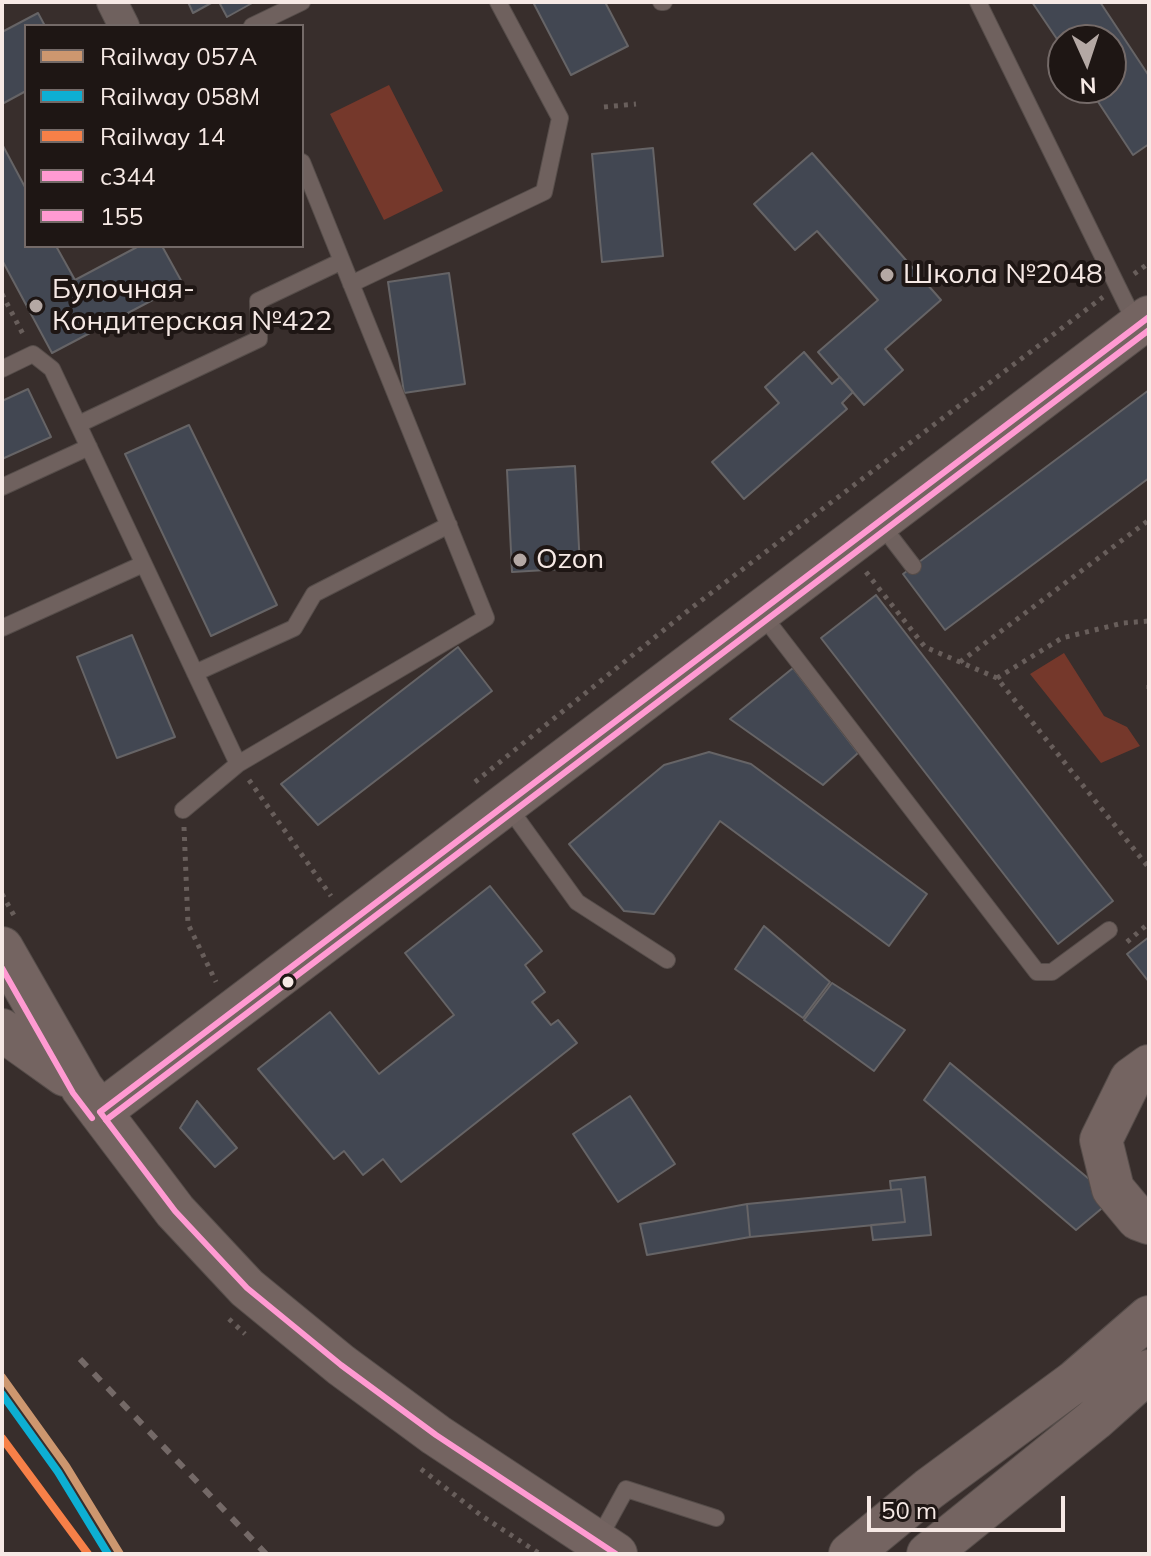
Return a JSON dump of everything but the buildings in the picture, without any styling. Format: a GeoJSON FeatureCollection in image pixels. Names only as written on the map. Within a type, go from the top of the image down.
{"type":"FeatureCollection","features":[{"type":"Feature","properties":{"kind":"street"},"geometry":{"type":"LineString","coordinates":[[112,2],[123,24]]}},
{"type":"Feature","properties":{"kind":"street"},"geometry":{"type":"LineString","coordinates":[[91,1100],[506,803],[1143,321]]}},
{"type":"Feature","properties":{"kind":"street"},"geometry":{"type":"LineString","coordinates":[[10,935],[91,1100],[175,1211],[247,1288],[341,1365],[436,1435],[607,1548]]}},
{"type":"Feature","properties":{"kind":"street"},"geometry":{"type":"LineString","coordinates":[[2,1030],[30,1046],[91,1100]]}},
{"type":"Feature","properties":{"kind":"street"},"geometry":{"type":"LineString","coordinates":[[1149,1066],[1131,1079],[1101,1140],[1113,1189],[1138,1219],[1149,1223]]}},
{"type":"Feature","properties":{"kind":"street"},"geometry":{"type":"LineString","coordinates":[[850,1554],[929,1489],[1074,1382],[1149,1317]]}},
{"type":"Feature","properties":{"kind":"street"},"geometry":{"type":"LineString","coordinates":[[928,1554],[1094,1420],[1149,1371]]}},
{"type":"Feature","properties":{"kind":"lane"},"geometry":{"type":"LineString","coordinates":[[256,24],[302,2]]}},
{"type":"Feature","properties":{"kind":"lane"},"geometry":{"type":"LineString","coordinates":[[351,284],[544,192],[560,118],[498,2]]}},
{"type":"Feature","properties":{"kind":"lane"},"geometry":{"type":"LineString","coordinates":[[978,2],[1118,286],[1143,321]]}},
{"type":"Feature","properties":{"kind":"lane"},"geometry":{"type":"LineString","coordinates":[[183,810],[238,764],[486,618],[304,167]]}},
{"type":"Feature","properties":{"kind":"lane"},"geometry":{"type":"LineString","coordinates":[[79,424],[259,339],[258,301],[342,261]]}},
{"type":"Feature","properties":{"kind":"lane"},"geometry":{"type":"LineString","coordinates":[[2,369],[33,354],[52,369],[141,565],[238,764]]}},
{"type":"Feature","properties":{"kind":"lane"},"geometry":{"type":"LineString","coordinates":[[2,487],[89,447]]}},
{"type":"Feature","properties":{"kind":"lane"},"geometry":{"type":"LineString","coordinates":[[879,521],[913,566]]}},
{"type":"Feature","properties":{"kind":"lane"},"geometry":{"type":"LineString","coordinates":[[195,673],[294,628],[314,594],[449,525]]}},
{"type":"Feature","properties":{"kind":"lane"},"geometry":{"type":"LineString","coordinates":[[2,628],[141,565]]}},
{"type":"Feature","properties":{"kind":"lane"},"geometry":{"type":"LineString","coordinates":[[760,611],[1037,972],[1052,972],[1109,930]]}},
{"type":"Feature","properties":{"kind":"lane"},"geometry":{"type":"LineString","coordinates":[[506,803],[577,902],[667,960]]}},
{"type":"Feature","properties":{"kind":"lane"},"geometry":{"type":"LineString","coordinates":[[607,1548],[626,1489],[716,1518]]}},
{"type":"Feature","properties":{"kind":"path"},"geometry":{"type":"LineString","coordinates":[[604,107],[636,104]]}},
{"type":"Feature","properties":{"kind":"path"},"geometry":{"type":"LineString","coordinates":[[468,788],[690,609],[1149,263]]}},
{"type":"Feature","properties":{"kind":"path"},"geometry":{"type":"LineString","coordinates":[[2,294],[33,354]]}},
{"type":"Feature","properties":{"kind":"path"},"geometry":{"type":"LineString","coordinates":[[960,662],[1149,520]]}},
{"type":"Feature","properties":{"kind":"path"},"geometry":{"type":"LineString","coordinates":[[846,546],[925,647],[997,678],[1149,868]]}},
{"type":"Feature","properties":{"kind":"path"},"geometry":{"type":"LineString","coordinates":[[997,678],[1062,638],[1123,623],[1149,621]]}},
{"type":"Feature","properties":{"kind":"path"},"geometry":{"type":"LineString","coordinates":[[238,764],[332,897]]}},
{"type":"Feature","properties":{"kind":"path"},"geometry":{"type":"LineString","coordinates":[[183,810],[188,924],[220,991]]}},
{"type":"Feature","properties":{"kind":"path"},"geometry":{"type":"LineString","coordinates":[[321,907],[344,887]]}},
{"type":"Feature","properties":{"kind":"path"},"geometry":{"type":"LineString","coordinates":[[2,894],[10,935]]}},
{"type":"Feature","properties":{"kind":"path"},"geometry":{"type":"LineString","coordinates":[[1121,946],[1149,923]]}},
{"type":"Feature","properties":{"kind":"shaded area"},"geometry":{"type":"Polygon","coordinates":[[[389,85],[443,191],[384,220],[330,114],[389,85]]]}},
{"type":"Feature","properties":{"kind":"shaded area"},"geometry":{"type":"Polygon","coordinates":[[[1064,653],[1104,716],[1127,727],[1140,746],[1101,763],[1030,674],[1064,653]]]}},
{"type":"Feature","properties":{"kind":"railway"},"geometry":{"type":"LineString","coordinates":[[80,1359],[266,1554]]}},
{"type":"Feature","properties":{"kind":"rail line","name":"057А"},"geometry":{"type":"LineString","coordinates":[[2,1377],[66,1466],[120,1554]]}},
{"type":"Feature","properties":{"kind":"rail line","name":"058М"},"geometry":{"type":"LineString","coordinates":[[2,1394],[58,1472],[108,1554]]}},
{"type":"Feature","properties":{"kind":"rail line","name":"14"},"geometry":{"type":"LineString","coordinates":[[2,1438],[88,1554]]}},
{"type":"Feature","properties":{"kind":"transit line","name":"с344"},"geometry":{"type":"LineString","coordinates":[[100,1112],[1149,317]]}},
{"type":"Feature","properties":{"kind":"transit line","name":"155"},"geometry":{"type":"LineString","coordinates":[[106,1120],[1149,330]]}},
{"type":"Feature","properties":{"kind":"transit line","name":"155"},"geometry":{"type":"LineString","coordinates":[[2,968],[73,1093],[92,1118]]}},
{"type":"Feature","properties":{"kind":"transit line","name":"с344"},"geometry":{"type":"LineString","coordinates":[[100,1112],[175,1211],[247,1288],[341,1365],[436,1435],[616,1554]]}},
{"type":"Feature","properties":{"kind":"place","name":"Школа №2048"},"geometry":{"type":"Point","coordinates":[887,275]}},
{"type":"Feature","properties":{"kind":"place","name":"Булочная- Кондитерская №422"},"geometry":{"type":"Point","coordinates":[36,306]}},
{"type":"Feature","properties":{"kind":"place","name":"Ozon"},"geometry":{"type":"Point","coordinates":[520,560]}}]}
